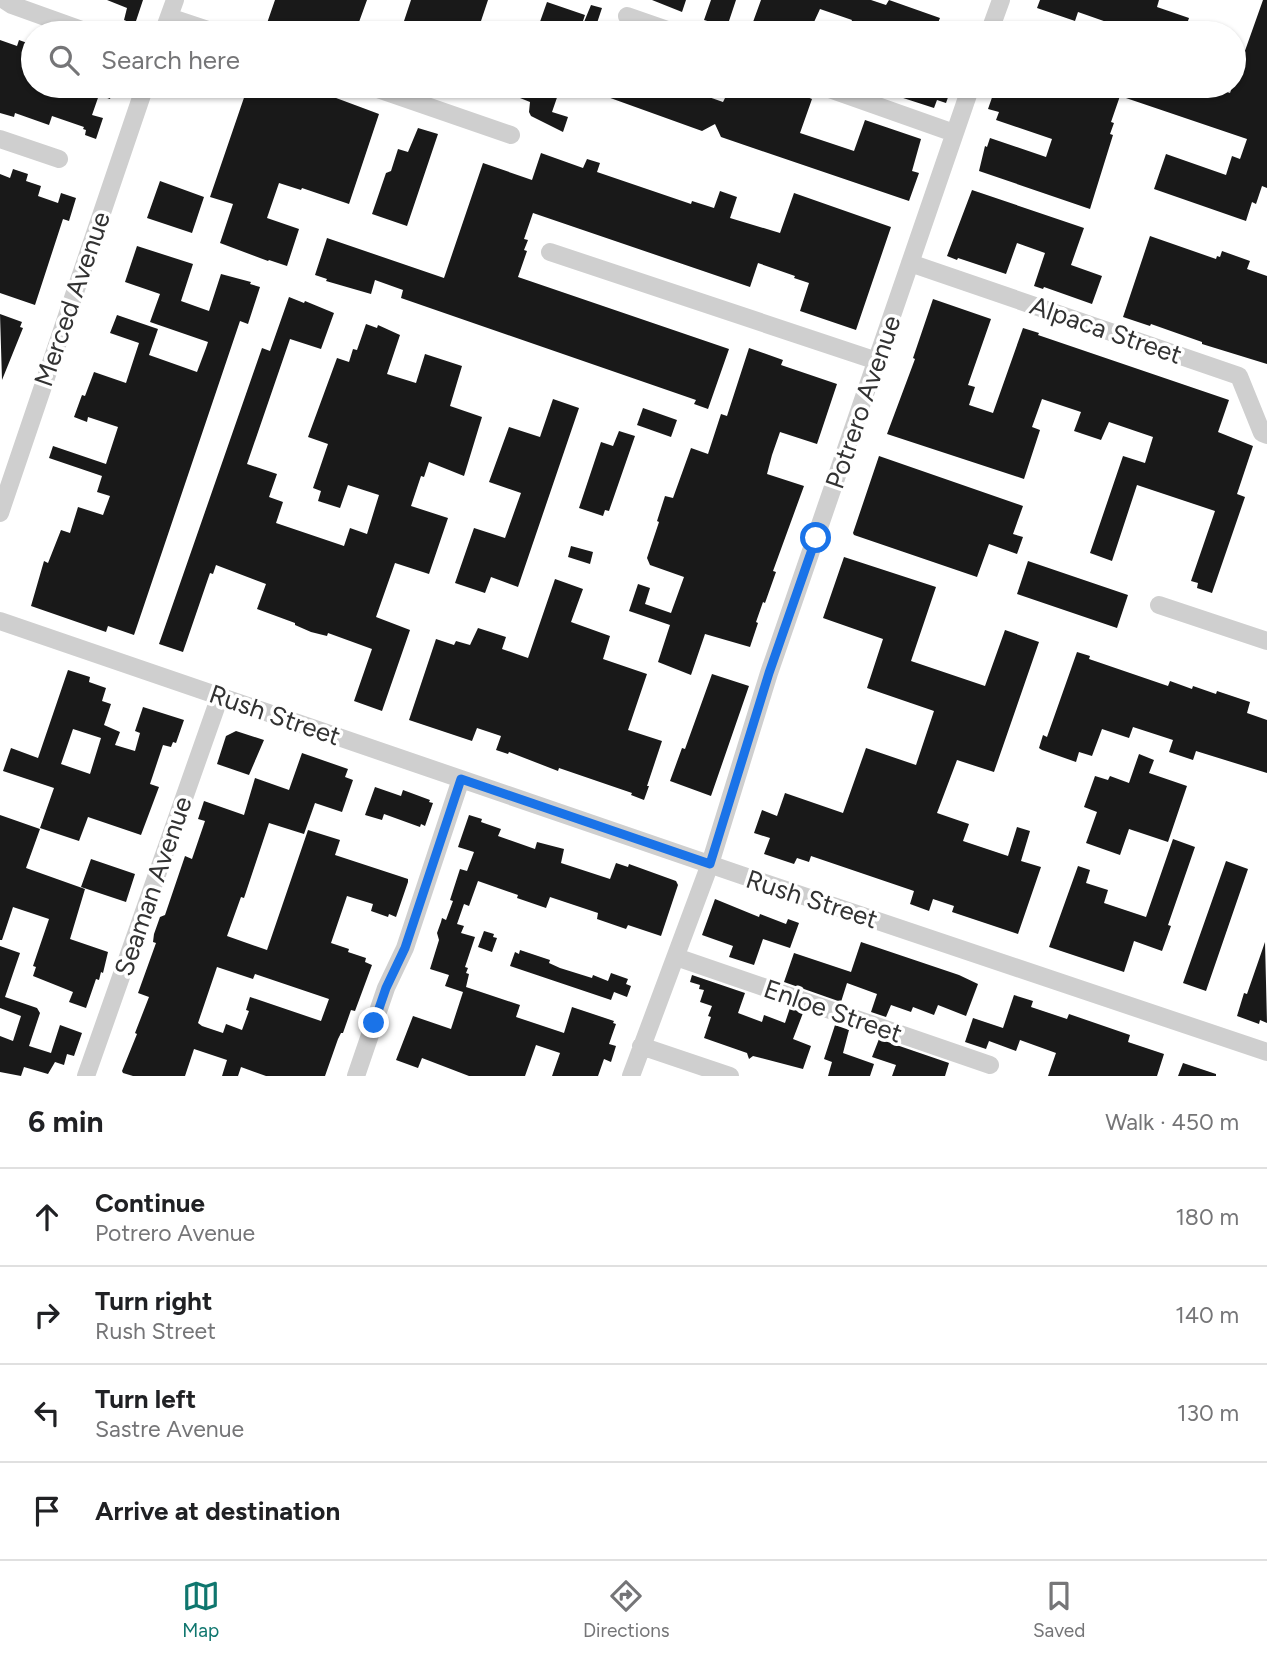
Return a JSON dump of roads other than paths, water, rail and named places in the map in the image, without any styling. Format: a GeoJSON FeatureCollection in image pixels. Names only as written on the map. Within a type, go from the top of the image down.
{"type":"FeatureCollection","features":[{"type":"Feature","properties":{"kind":"street"},"geometry":{"type":"LineString","coordinates":[[4,0],[57,21]]}},
{"type":"Feature","properties":{"kind":"street"},"geometry":{"type":"LineString","coordinates":[[993,21],[1001,0]]}},
{"type":"Feature","properties":{"kind":"street"},"geometry":{"type":"LineString","coordinates":[[627,16],[641,21]]}},
{"type":"Feature","properties":{"kind":"street","name":"Merced Avenue"},"geometry":{"type":"LineString","coordinates":[[0,513],[141,98]]}},
{"type":"Feature","properties":{"kind":"street"},"geometry":{"type":"LineString","coordinates":[[404,98],[512,135]]}},
{"type":"Feature","properties":{"kind":"street"},"geometry":{"type":"LineString","coordinates":[[855,98],[954,133]]}},
{"type":"Feature","properties":{"kind":"street","name":"Potrero Avenue"},"geometry":{"type":"LineString","coordinates":[[631,1076],[710,864],[769,673],[967,98]]}},
{"type":"Feature","properties":{"kind":"street"},"geometry":{"type":"LineString","coordinates":[[0,139],[59,159]]}},
{"type":"Feature","properties":{"kind":"street"},"geometry":{"type":"LineString","coordinates":[[550,253],[877,361]]}},
{"type":"Feature","properties":{"kind":"street","name":"Alpaca Street"},"geometry":{"type":"LineString","coordinates":[[910,263],[1238,376],[1262,433],[1267,435]]}},
{"type":"Feature","properties":{"kind":"street"},"geometry":{"type":"LineString","coordinates":[[1159,605],[1267,641]]}},
{"type":"Feature","properties":{"kind":"street","name":"Rush Street"},"geometry":{"type":"LineString","coordinates":[[0,621],[1267,1052]]}},
{"type":"Feature","properties":{"kind":"street","name":"Seaman Avenue"},"geometry":{"type":"LineString","coordinates":[[86,1076],[220,696]]}},
{"type":"Feature","properties":{"kind":"street"},"geometry":{"type":"LineString","coordinates":[[356,1076],[386,988],[405,948],[461,779]]}},
{"type":"Feature","properties":{"kind":"street","name":"Enloe Street"},"geometry":{"type":"LineString","coordinates":[[676,957],[990,1065]]}},
{"type":"Feature","properties":{"kind":"street"},"geometry":{"type":"LineString","coordinates":[[641,1046],[730,1076]]}}]}
